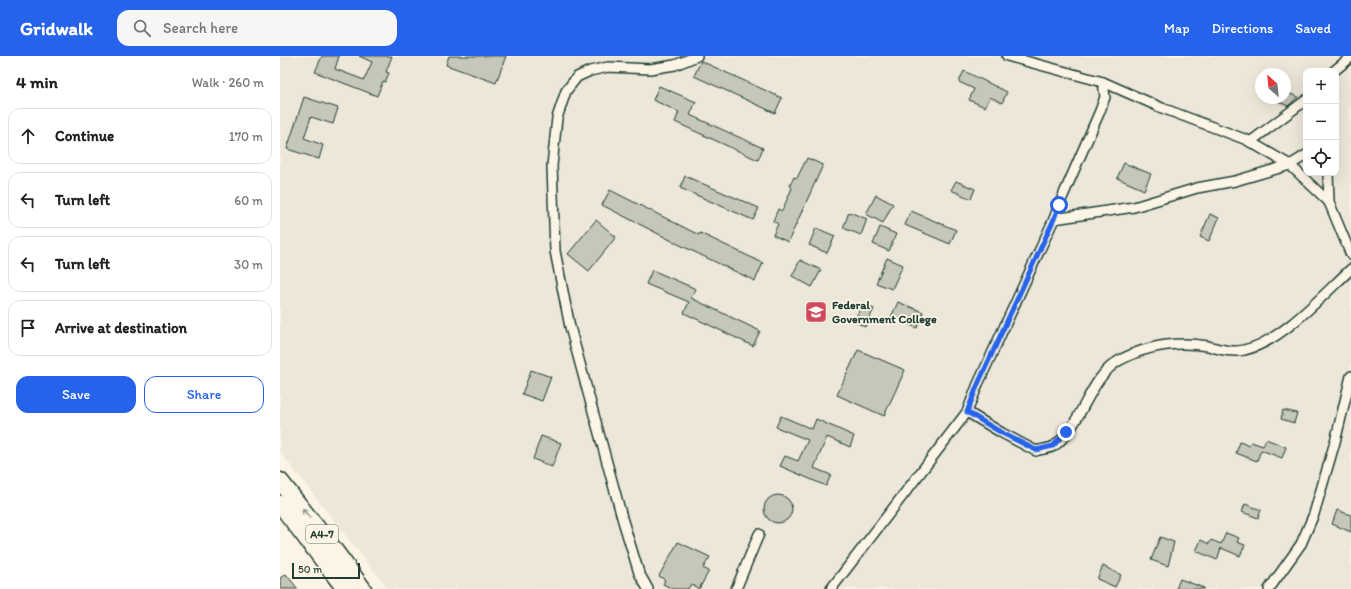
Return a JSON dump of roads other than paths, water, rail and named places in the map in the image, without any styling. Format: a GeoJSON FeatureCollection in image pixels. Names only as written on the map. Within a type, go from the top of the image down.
{"type":"FeatureCollection","features":[{"type":"Feature","properties":{"kind":"highway","name":"A4-7"},"geometry":{"type":"LineString","coordinates":[[280,481],[363,589]]}},
{"type":"Feature","properties":{"kind":"highway","name":"A4-7"},"geometry":{"type":"LineString","coordinates":[[280,504],[346,589]]}},
{"type":"Feature","properties":{"kind":"street"},"geometry":{"type":"LineString","coordinates":[[648,589],[639,573],[623,521],[570,327],[555,251],[552,166],[557,118],[566,90],[577,77],[590,71],[608,68],[650,69],[675,65],[697,56]]}},
{"type":"Feature","properties":{"kind":"street"},"geometry":{"type":"LineString","coordinates":[[1011,56],[1103,82],[1162,108],[1250,142],[1290,165],[1330,202]]}},
{"type":"Feature","properties":{"kind":"street"},"geometry":{"type":"LineString","coordinates":[[1338,68],[1351,57]]}},
{"type":"Feature","properties":{"kind":"street"},"geometry":{"type":"LineString","coordinates":[[831,589],[967,412],[978,384],[1054,219],[1100,111],[1104,97],[1103,82]]}},
{"type":"Feature","properties":{"kind":"street"},"geometry":{"type":"LineString","coordinates":[[1250,142],[1303,102]]}},
{"type":"Feature","properties":{"kind":"street"},"geometry":{"type":"LineString","coordinates":[[1054,219],[1134,207],[1197,188],[1235,181],[1290,165],[1303,158]]}},
{"type":"Feature","properties":{"kind":"street"},"geometry":{"type":"LineString","coordinates":[[1328,176],[1330,202],[1351,255]]}},
{"type":"Feature","properties":{"kind":"street"},"geometry":{"type":"LineString","coordinates":[[967,412],[1002,433],[1036,450],[1053,446],[1066,432],[1106,372],[1119,361],[1156,346],[1185,343],[1230,351],[1244,350],[1269,340],[1313,304],[1351,269]]}},
{"type":"Feature","properties":{"kind":"street"},"geometry":{"type":"LineString","coordinates":[[1269,589],[1301,544],[1314,514],[1335,442],[1351,376]]}},
{"type":"Feature","properties":{"kind":"street"},"geometry":{"type":"LineString","coordinates":[[736,589],[760,534]]}},
{"type":"Feature","properties":{"kind":"place","name":"Federal Government College"},"geometry":{"type":"Point","coordinates":[816,312]}}]}
